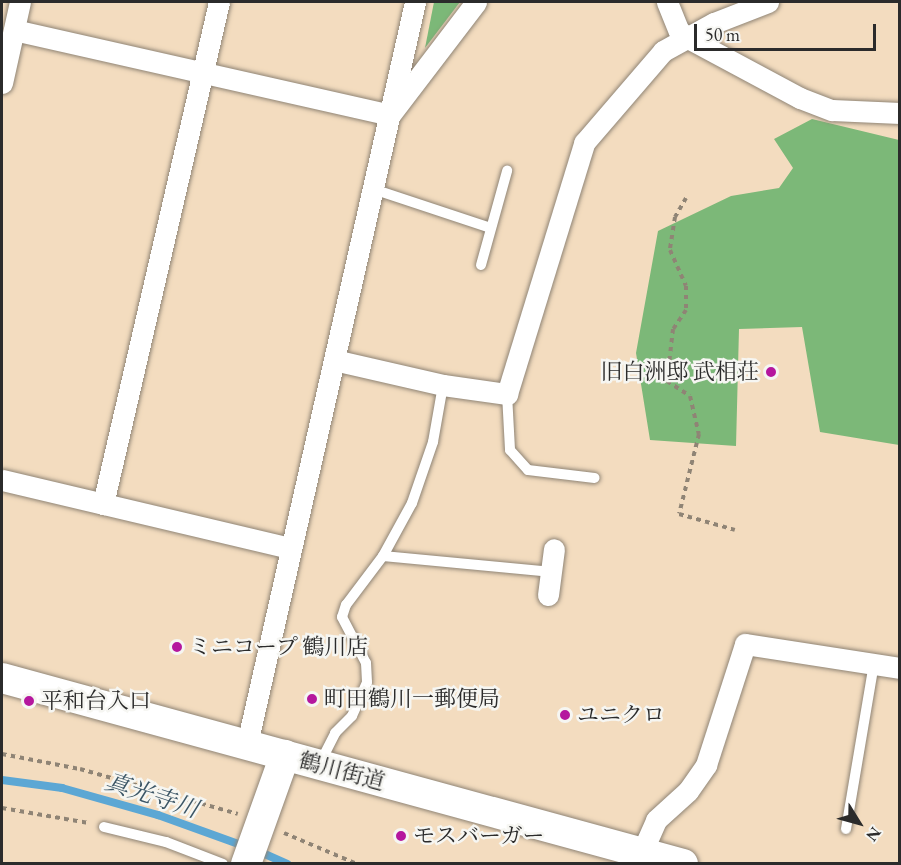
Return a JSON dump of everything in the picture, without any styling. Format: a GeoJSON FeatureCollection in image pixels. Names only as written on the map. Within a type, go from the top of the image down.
{"type":"FeatureCollection","features":[{"type":"Feature","properties":{"kind":"main road","name":"鶴川街道"},"geometry":{"type":"LineString","coordinates":[[2,678],[683,864]]}},
{"type":"Feature","properties":{"kind":"main road"},"geometry":{"type":"LineString","coordinates":[[246,864],[285,755]]}},
{"type":"Feature","properties":{"kind":"street"},"geometry":{"type":"LineString","coordinates":[[2,83],[20,2]]}},
{"type":"Feature","properties":{"kind":"street"},"geometry":{"type":"LineString","coordinates":[[104,504],[219,2]]}},
{"type":"Feature","properties":{"kind":"street"},"geometry":{"type":"LineString","coordinates":[[247,744],[289,548],[415,2]]}},
{"type":"Feature","properties":{"kind":"street"},"geometry":{"type":"LineString","coordinates":[[390,115],[476,2]]}},
{"type":"Feature","properties":{"kind":"street"},"geometry":{"type":"LineString","coordinates":[[667,2],[680,31],[688,38],[800,98],[832,110],[900,113]]}},
{"type":"Feature","properties":{"kind":"street"},"geometry":{"type":"LineString","coordinates":[[334,360],[443,385],[507,394],[584,143],[663,51],[768,2]]}},
{"type":"Feature","properties":{"kind":"street"},"geometry":{"type":"LineString","coordinates":[[14,30],[390,115]]}},
{"type":"Feature","properties":{"kind":"street"},"geometry":{"type":"LineString","coordinates":[[2,480],[289,548]]}},
{"type":"Feature","properties":{"kind":"street"},"geometry":{"type":"LineString","coordinates":[[548,595],[554,549]]}},
{"type":"Feature","properties":{"kind":"street"},"geometry":{"type":"LineString","coordinates":[[642,852],[656,820],[688,791],[706,765],[746,644],[900,668]]}},
{"type":"Feature","properties":{"kind":"lane"},"geometry":{"type":"LineString","coordinates":[[480,265],[507,171]]}},
{"type":"Feature","properties":{"kind":"lane"},"geometry":{"type":"LineString","coordinates":[[373,189],[491,228]]}},
{"type":"Feature","properties":{"kind":"lane"},"geometry":{"type":"LineString","coordinates":[[319,764],[335,733],[363,698],[366,663],[342,617],[346,605],[382,556],[415,493],[433,442],[443,385]]}},
{"type":"Feature","properties":{"kind":"lane"},"geometry":{"type":"LineString","coordinates":[[507,394],[510,450],[528,470],[595,478]]}},
{"type":"Feature","properties":{"kind":"lane"},"geometry":{"type":"LineString","coordinates":[[382,556],[552,572]]}},
{"type":"Feature","properties":{"kind":"lane"},"geometry":{"type":"LineString","coordinates":[[846,829],[874,663]]}},
{"type":"Feature","properties":{"kind":"lane"},"geometry":{"type":"LineString","coordinates":[[104,826],[166,842],[223,864]]}},
{"type":"Feature","properties":{"kind":"path"},"geometry":{"type":"LineString","coordinates":[[686,198],[675,217],[670,250],[686,286],[686,310],[673,329],[667,381],[690,396],[699,434],[679,514],[735,530]]}},
{"type":"Feature","properties":{"kind":"path"},"geometry":{"type":"LineString","coordinates":[[2,754],[80,769],[260,826],[357,864]]}},
{"type":"Feature","properties":{"kind":"path"},"geometry":{"type":"LineString","coordinates":[[2,808],[104,826]]}},
{"type":"Feature","properties":{"kind":"green space"},"geometry":{"type":"Polygon","coordinates":[[[434,2],[460,2],[425,48],[434,2]]]}},
{"type":"Feature","properties":{"kind":"green space"},"geometry":{"type":"Polygon","coordinates":[[[812,119],[899,140],[899,445],[820,432],[802,327],[739,329],[736,446],[650,440],[636,353],[658,231],[731,196],[779,188],[793,168],[774,139],[812,119]]]}},
{"type":"Feature","properties":{"kind":"waterway","name":"真光寺川"},"geometry":{"type":"LineString","coordinates":[[2,780],[62,788],[158,815],[247,847]]}},
{"type":"Feature","properties":{"kind":"waterway","name":"真光寺川"},"geometry":{"type":"LineString","coordinates":[[258,851],[287,864]]}},
{"type":"Feature","properties":{"kind":"place","name":"旧白洲邸 武相荘"},"geometry":{"type":"Point","coordinates":[771,372]}},
{"type":"Feature","properties":{"kind":"place","name":"ミニコープ 鶴川店"},"geometry":{"type":"Point","coordinates":[177,647]}},
{"type":"Feature","properties":{"kind":"place","name":"町田鶴川一郵便局"},"geometry":{"type":"Point","coordinates":[312,699]}},
{"type":"Feature","properties":{"kind":"place","name":"平和台入口"},"geometry":{"type":"Point","coordinates":[29,701]}},
{"type":"Feature","properties":{"kind":"place","name":"ユニクロ"},"geometry":{"type":"Point","coordinates":[565,715]}},
{"type":"Feature","properties":{"kind":"place","name":"モスバーガー"},"geometry":{"type":"Point","coordinates":[401,836]}}]}
